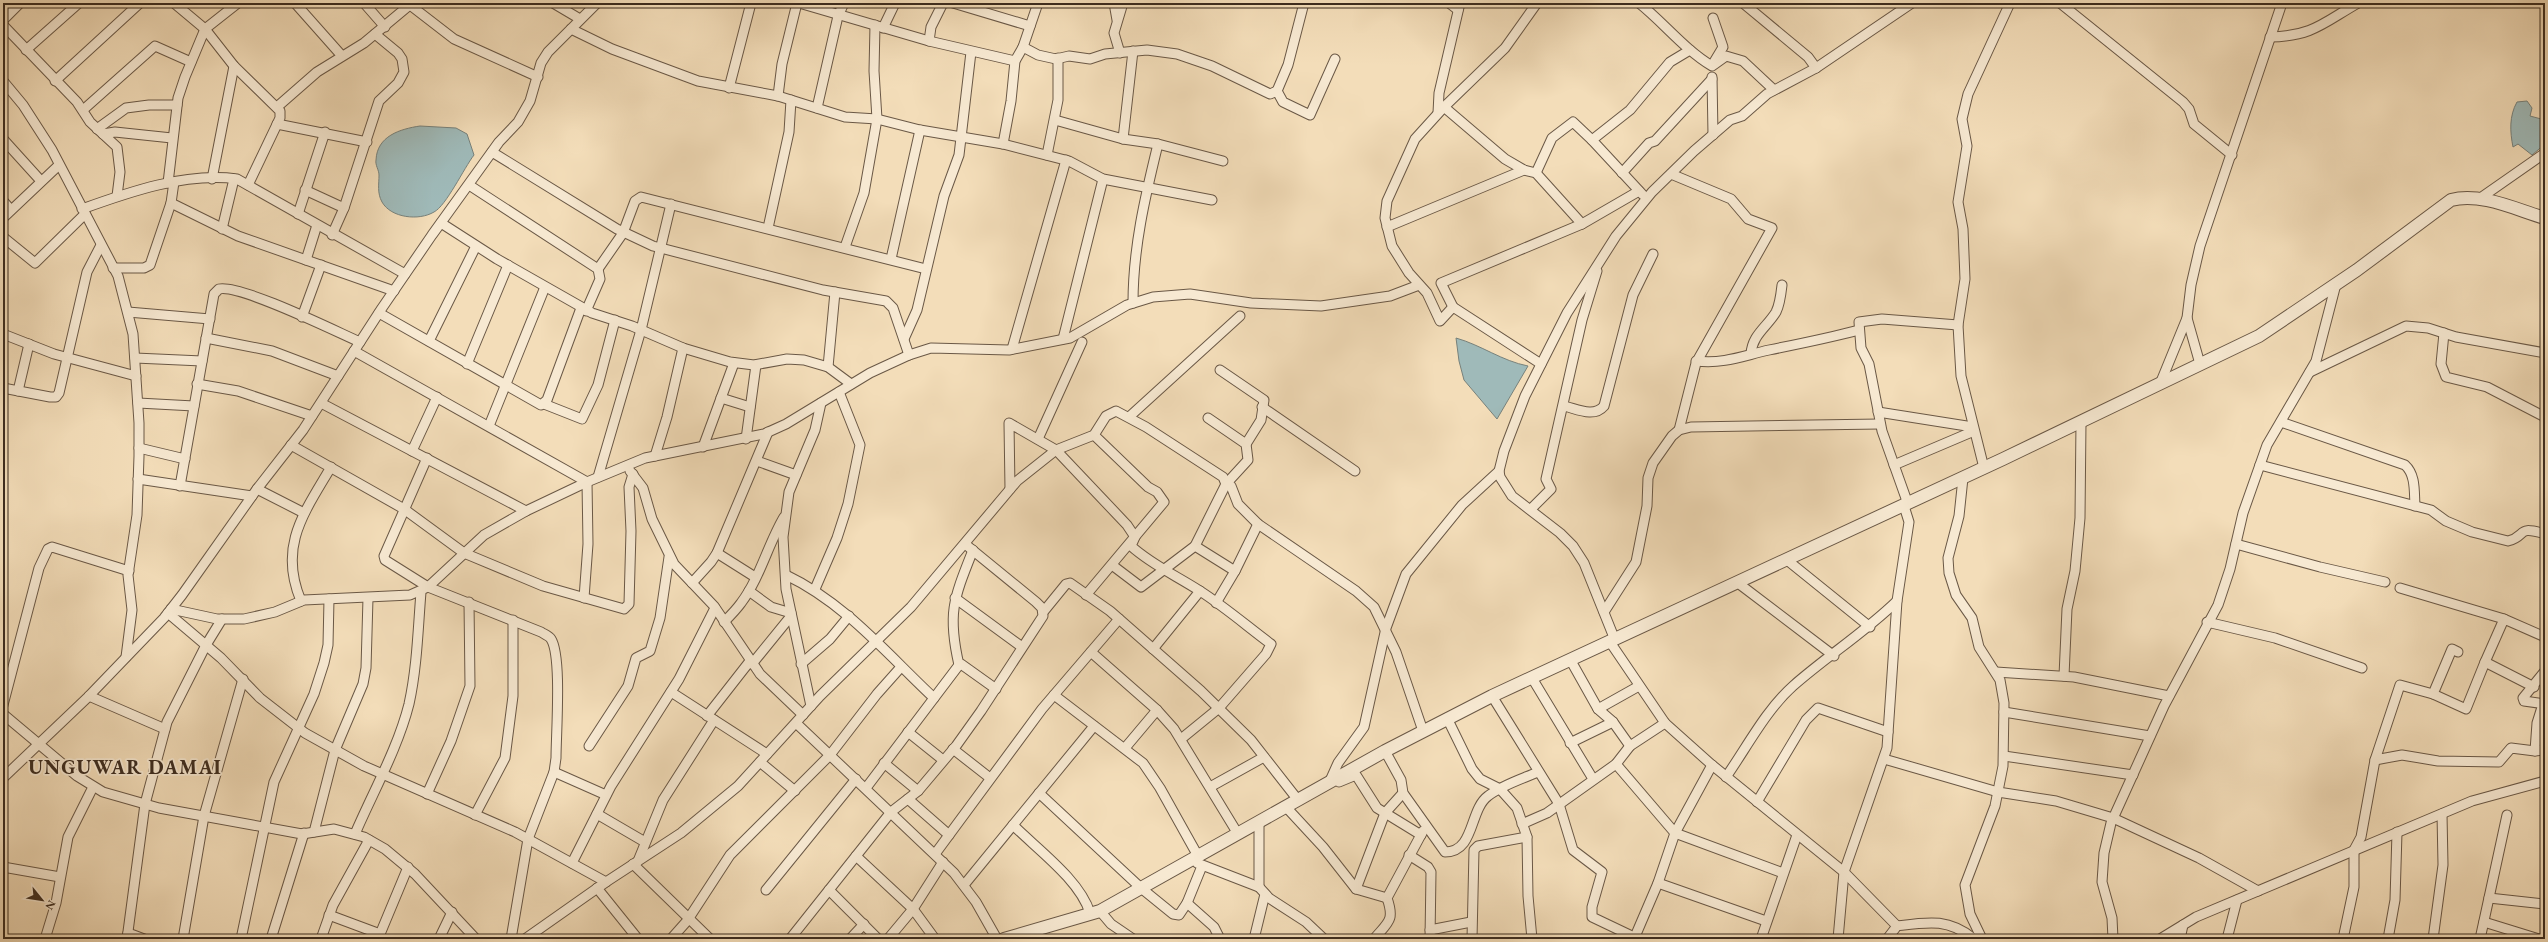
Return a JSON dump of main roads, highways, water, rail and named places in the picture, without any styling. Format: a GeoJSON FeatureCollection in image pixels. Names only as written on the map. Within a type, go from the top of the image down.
{"type":"FeatureCollection","features":[{"type":"Feature","properties":{"kind":"water"},"geometry":{"type":"Polygon","coordinates":[[[2527,101],[2532,108],[2530,116],[2545,120],[2545,144],[2532,155],[2518,144],[2513,147],[2511,136],[2511,118],[2514,107],[2517,102],[2527,101]]]}},
{"type":"Feature","properties":{"kind":"water"},"geometry":{"type":"Polygon","coordinates":[[[420,126],[456,128],[467,134],[474,155],[449,195],[434,212],[428,215],[413,217],[398,215],[386,207],[380,199],[379,175],[376,164],[377,152],[380,145],[391,135],[405,129],[420,126]]]}},
{"type":"Feature","properties":{"kind":"water"},"geometry":{"type":"Polygon","coordinates":[[[1456,338],[1518,364],[1528,366],[1497,419],[1464,380],[1459,361],[1456,338]]]}},
{"type":"Feature","properties":{"kind":"district","name":"UNGUWAR DAMAI"},"geometry":{"type":"Point","coordinates":[125,767]}}]}
